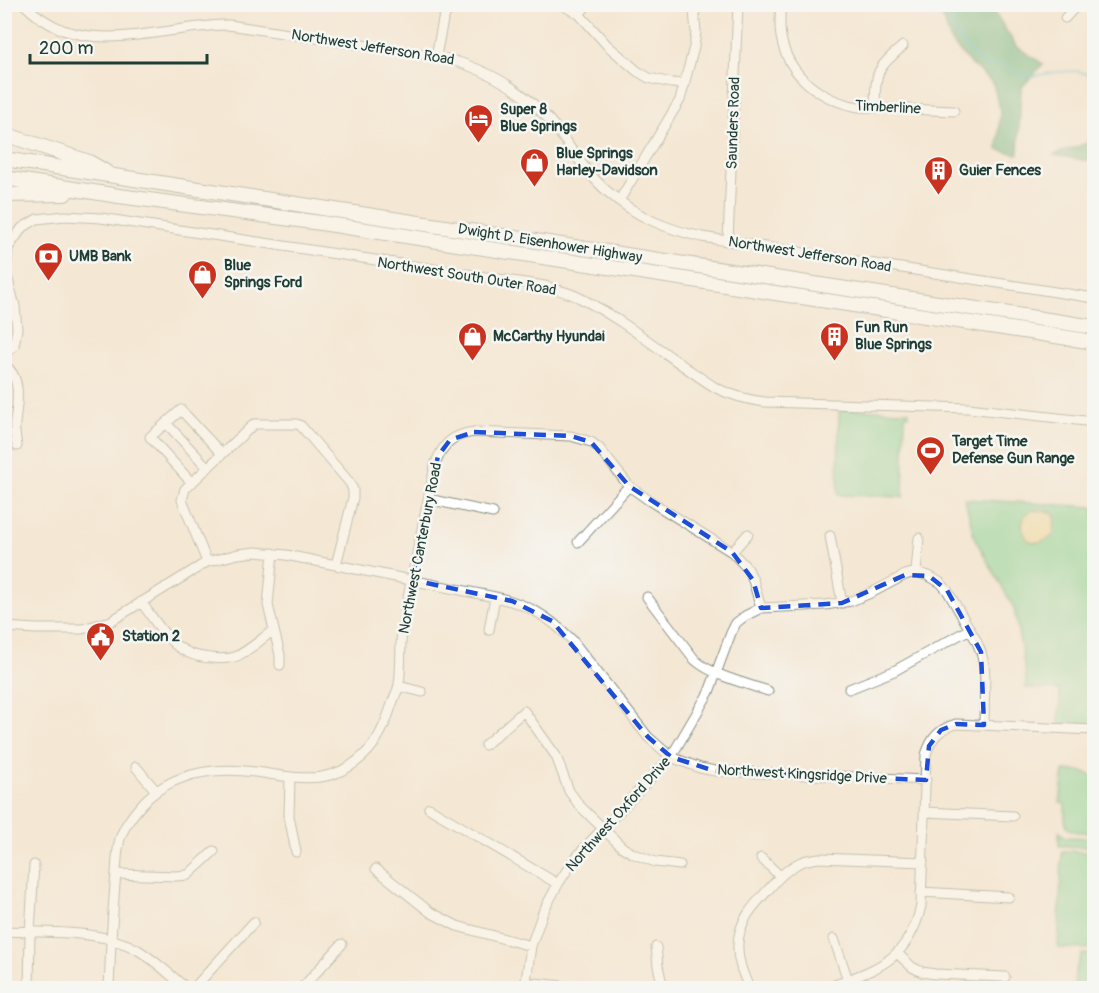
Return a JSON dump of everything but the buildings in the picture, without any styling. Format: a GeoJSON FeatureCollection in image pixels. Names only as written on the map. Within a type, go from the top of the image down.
{"type":"FeatureCollection","features":[{"type":"Feature","properties":{"kind":"highway"},"geometry":{"type":"LineString","coordinates":[[4,134],[90,162],[113,176]]}},
{"type":"Feature","properties":{"kind":"highway","name":"Dwight D. Eisenhower Highway"},"geometry":{"type":"LineString","coordinates":[[4,159],[1095,327]]}},
{"type":"Feature","properties":{"kind":"highway","name":"Dwight D. Eisenhower Highway"},"geometry":{"type":"LineString","coordinates":[[4,178],[321,223],[1095,342]]}},
{"type":"Feature","properties":{"kind":"highway"},"geometry":{"type":"LineString","coordinates":[[4,195],[119,196]]}},
{"type":"Feature","properties":{"kind":"street","name":"Northwest Jefferson Road"},"geometry":{"type":"LineString","coordinates":[[24,4],[36,16],[62,30],[78,34],[138,35],[195,26],[229,25],[455,60],[493,75],[522,93],[554,126],[594,178],[619,201],[655,223],[702,237],[1095,298]]}},
{"type":"Feature","properties":{"kind":"street"},"geometry":{"type":"LineString","coordinates":[[436,56],[443,20],[450,4]]}},
{"type":"Feature","properties":{"kind":"street"},"geometry":{"type":"LineString","coordinates":[[560,4],[579,14],[607,45],[637,71],[649,78],[685,84]]}},
{"type":"Feature","properties":{"kind":"street"},"geometry":{"type":"LineString","coordinates":[[579,14],[588,4]]}},
{"type":"Feature","properties":{"kind":"street"},"geometry":{"type":"LineString","coordinates":[[619,201],[680,100],[696,32],[694,11],[689,4]]}},
{"type":"Feature","properties":{"kind":"street","name":"Saunders Road"},"geometry":{"type":"LineString","coordinates":[[728,241],[738,4]]}},
{"type":"Feature","properties":{"kind":"street","name":"Timberline"},"geometry":{"type":"LineString","coordinates":[[781,4],[780,25],[783,46],[793,67],[813,89],[845,104],[954,111]]}},
{"type":"Feature","properties":{"kind":"street"},"geometry":{"type":"LineString","coordinates":[[1065,18],[1078,4]]}},
{"type":"Feature","properties":{"kind":"street"},"geometry":{"type":"LineString","coordinates":[[875,107],[876,75],[884,62],[903,46]]}},
{"type":"Feature","properties":{"kind":"street","name":"Northwest South Outer Road"},"geometry":{"type":"LineString","coordinates":[[4,354],[14,346],[17,329],[15,306],[6,273],[8,248],[22,228],[37,219],[65,216],[101,218],[554,289],[578,297],[601,310],[716,388],[747,400],[968,408],[1095,422]]}},
{"type":"Feature","properties":{"kind":"street"},"geometry":{"type":"LineString","coordinates":[[4,365],[10,369],[18,394],[15,425],[17,446]]}},
{"type":"Feature","properties":{"kind":"street"},"geometry":{"type":"LineString","coordinates":[[192,483],[150,437],[181,410],[222,454]]}},
{"type":"Feature","properties":{"kind":"street"},"geometry":{"type":"LineString","coordinates":[[166,423],[208,468]]}},
{"type":"Feature","properties":{"kind":"street"},"geometry":{"type":"LineString","coordinates":[[207,562],[182,500],[185,489],[254,424],[297,424],[350,483],[353,490],[336,565]]}},
{"type":"Feature","properties":{"kind":"street","name":"Northwest Canterbury Road"},"geometry":{"type":"LineString","coordinates":[[109,988],[120,840],[139,808],[156,791],[176,779],[217,770],[311,779],[331,775],[358,760],[379,737],[399,686],[402,628],[435,465],[443,447],[456,437],[474,432],[571,436],[599,448],[629,486],[732,552],[748,569],[761,608]]}},
{"type":"Feature","properties":{"kind":"street"},"geometry":{"type":"LineString","coordinates":[[578,542],[629,486]]}},
{"type":"Feature","properties":{"kind":"street"},"geometry":{"type":"LineString","coordinates":[[428,499],[493,513]]}},
{"type":"Feature","properties":{"kind":"street"},"geometry":{"type":"LineString","coordinates":[[732,552],[748,534]]}},
{"type":"Feature","properties":{"kind":"street"},"geometry":{"type":"LineString","coordinates":[[830,536],[842,603]]}},
{"type":"Feature","properties":{"kind":"street"},"geometry":{"type":"LineString","coordinates":[[919,538],[916,573],[940,582],[976,640],[984,664],[984,725]]}},
{"type":"Feature","properties":{"kind":"street"},"geometry":{"type":"LineString","coordinates":[[273,553],[268,605],[280,655],[280,665]]}},
{"type":"Feature","properties":{"kind":"street","name":"Northwest Kingsridge Drive"},"geometry":{"type":"LineString","coordinates":[[4,627],[82,629],[111,621],[207,562],[238,554],[273,553],[495,597],[527,606],[552,621],[572,640],[648,737],[671,757],[700,768],[715,771],[926,780]]}},
{"type":"Feature","properties":{"kind":"street","name":"Northwest Oxford Drive"},"geometry":{"type":"LineString","coordinates":[[525,985],[531,946],[543,912],[558,884],[573,861],[671,757],[703,703],[736,623],[761,608],[825,605],[851,601],[896,579],[916,573]]}},
{"type":"Feature","properties":{"kind":"street"},"geometry":{"type":"LineString","coordinates":[[489,630],[495,597]]}},
{"type":"Feature","properties":{"kind":"street"},"geometry":{"type":"LineString","coordinates":[[646,597],[702,666],[768,691]]}},
{"type":"Feature","properties":{"kind":"street"},"geometry":{"type":"LineString","coordinates":[[141,602],[171,641],[186,654],[197,657],[234,657],[248,650],[274,630]]}},
{"type":"Feature","properties":{"kind":"street"},"geometry":{"type":"LineString","coordinates":[[849,689],[894,671],[970,629]]}},
{"type":"Feature","properties":{"kind":"street"},"geometry":{"type":"LineString","coordinates":[[399,686],[422,692]]}},
{"type":"Feature","properties":{"kind":"street"},"geometry":{"type":"LineString","coordinates":[[485,746],[524,711],[556,756],[569,790],[580,806],[622,847],[632,853],[655,862],[680,865]]}},
{"type":"Feature","properties":{"kind":"street"},"geometry":{"type":"LineString","coordinates":[[827,988],[873,971],[886,963],[907,942],[914,929],[921,906],[927,755],[933,738],[941,730],[956,724],[1095,730]]}},
{"type":"Feature","properties":{"kind":"street"},"geometry":{"type":"LineString","coordinates":[[136,767],[156,791]]}},
{"type":"Feature","properties":{"kind":"street"},"geometry":{"type":"LineString","coordinates":[[290,778],[289,816],[296,852]]}},
{"type":"Feature","properties":{"kind":"street"},"geometry":{"type":"LineString","coordinates":[[429,808],[558,884]]}},
{"type":"Feature","properties":{"kind":"street"},"geometry":{"type":"LineString","coordinates":[[924,812],[1013,816]]}},
{"type":"Feature","properties":{"kind":"street"},"geometry":{"type":"LineString","coordinates":[[116,874],[188,875],[214,851]]}},
{"type":"Feature","properties":{"kind":"street"},"geometry":{"type":"LineString","coordinates":[[761,858],[780,876]]}},
{"type":"Feature","properties":{"kind":"street"},"geometry":{"type":"LineString","coordinates":[[749,988],[738,957],[739,934],[753,906],[780,876],[808,859],[922,862]]}},
{"type":"Feature","properties":{"kind":"street"},"geometry":{"type":"LineString","coordinates":[[29,988],[34,865]]}},
{"type":"Feature","properties":{"kind":"street"},"geometry":{"type":"LineString","coordinates":[[376,868],[430,912],[457,926],[531,946]]}},
{"type":"Feature","properties":{"kind":"street"},"geometry":{"type":"LineString","coordinates":[[921,892],[1009,897]]}},
{"type":"Feature","properties":{"kind":"street"},"geometry":{"type":"LineString","coordinates":[[194,988],[254,922]]}},
{"type":"Feature","properties":{"kind":"street"},"geometry":{"type":"LineString","coordinates":[[4,931],[90,935],[111,939],[126,944],[150,958],[186,988]]}},
{"type":"Feature","properties":{"kind":"street"},"geometry":{"type":"LineString","coordinates":[[834,939],[848,980]]}},
{"type":"Feature","properties":{"kind":"street"},"geometry":{"type":"LineString","coordinates":[[302,988],[342,944]]}},
{"type":"Feature","properties":{"kind":"street"},"geometry":{"type":"LineString","coordinates":[[656,946],[663,988]]}},
{"type":"Feature","properties":{"kind":"street"},"geometry":{"type":"LineString","coordinates":[[897,954],[922,972],[1005,977]]}},
{"type":"Feature","properties":{"kind":"street"},"geometry":{"type":"LineString","coordinates":[[525,985],[582,988]]}},
{"type":"Feature","properties":{"kind":"highlighted area"},"geometry":{"type":"Polygon","coordinates":[[[474,432],[571,436],[591,442],[629,486],[732,552],[753,580],[761,608],[842,603],[905,575],[929,576],[947,590],[981,652],[984,725],[956,724],[941,730],[929,746],[926,780],[715,771],[671,757],[648,737],[552,621],[512,601],[412,580],[438,456],[450,440],[474,432]]]}},
{"type":"Feature","properties":{"kind":"green space"},"geometry":{"type":"Polygon","coordinates":[[[934,5],[990,5],[1016,46],[1043,64],[1021,88],[1018,154],[998,150],[1000,111],[993,83],[951,42],[944,20],[934,5]]]}},
{"type":"Feature","properties":{"kind":"green space"},"geometry":{"type":"Polygon","coordinates":[[[1094,129],[1094,162],[1054,155],[1087,143],[1094,129]]]}},
{"type":"Feature","properties":{"kind":"green space"},"geometry":{"type":"Polygon","coordinates":[[[839,409],[909,411],[909,415],[905,415],[903,497],[838,495],[839,409]]]}},
{"type":"Feature","properties":{"kind":"green space"},"geometry":{"type":"Polygon","coordinates":[[[965,499],[1094,507],[1093,725],[1059,724],[1060,690],[1026,688],[1014,608],[975,539],[965,499]]]}},
{"type":"Feature","properties":{"kind":"green space"},"geometry":{"type":"Polygon","coordinates":[[[1064,771],[1080,771],[1094,776],[1094,833],[1077,832],[1067,828],[1065,804],[1060,803],[1064,771]]]}},
{"type":"Feature","properties":{"kind":"green space"},"geometry":{"type":"Polygon","coordinates":[[[1059,831],[1065,837],[1092,838],[1094,835],[1094,847],[1059,846],[1059,831]]]}},
{"type":"Feature","properties":{"kind":"green space"},"geometry":{"type":"Polygon","coordinates":[[[1062,851],[1094,852],[1094,949],[1058,948],[1062,851]]]}},
{"type":"Feature","properties":{"kind":"green space"},"geometry":{"type":"Polygon","coordinates":[[[1082,954],[1094,954],[1094,988],[1075,988],[1075,974],[1082,954]]]}},
{"type":"Feature","properties":{"kind":"sand"},"geometry":{"type":"Polygon","coordinates":[[[1031,510],[1052,512],[1055,516],[1054,535],[1041,542],[1028,540],[1022,524],[1031,510]]]}},
{"type":"Feature","properties":{"kind":"waterway"},"geometry":{"type":"LineString","coordinates":[[946,4],[954,30],[971,53],[984,65],[1003,64],[1026,77],[1077,71],[1094,76]]}},
{"type":"Feature","properties":{"kind":"place","name":"Super 8 Blue Springs"},"geometry":{"type":"Point","coordinates":[479,144]}},
{"type":"Feature","properties":{"kind":"place","name":"Blue Springs Harley-Davidson"},"geometry":{"type":"Point","coordinates":[535,188]}},
{"type":"Feature","properties":{"kind":"place","name":"Guier Fences"},"geometry":{"type":"Point","coordinates":[938,196]}},
{"type":"Feature","properties":{"kind":"place","name":"UMB Bank"},"geometry":{"type":"Point","coordinates":[48,282]}},
{"type":"Feature","properties":{"kind":"place","name":"Blue Springs Ford"},"geometry":{"type":"Point","coordinates":[203,300]}},
{"type":"Feature","properties":{"kind":"place","name":"McCarthy Hyundai"},"geometry":{"type":"Point","coordinates":[472,362]}},
{"type":"Feature","properties":{"kind":"place","name":"Fun Run Blue Springs"},"geometry":{"type":"Point","coordinates":[834,362]}},
{"type":"Feature","properties":{"kind":"place","name":"Target Time Defense Gun Range"},"geometry":{"type":"Point","coordinates":[931,476]}},
{"type":"Feature","properties":{"kind":"place","name":"Station 2"},"geometry":{"type":"Point","coordinates":[101,662]}}]}
